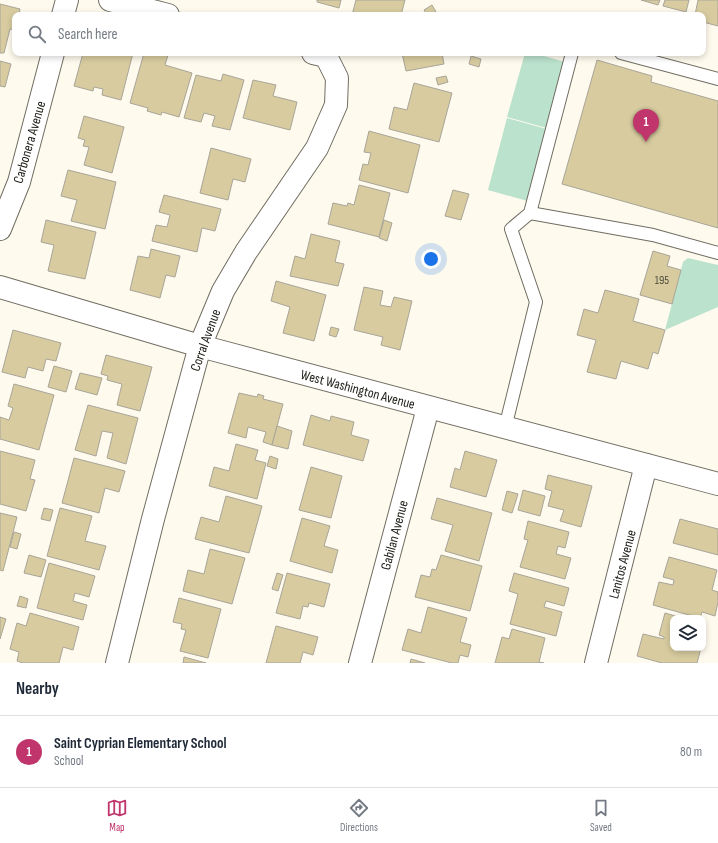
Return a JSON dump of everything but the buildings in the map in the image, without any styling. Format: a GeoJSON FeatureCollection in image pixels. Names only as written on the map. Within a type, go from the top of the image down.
{"type":"FeatureCollection","features":[{"type":"Feature","properties":{"kind":"street"},"geometry":{"type":"LineString","coordinates":[[64,12],[67,0]]}},
{"type":"Feature","properties":{"kind":"street"},"geometry":{"type":"LineString","coordinates":[[110,0],[156,12]]}},
{"type":"Feature","properties":{"kind":"street","name":"Carbonera Avenue"},"geometry":{"type":"LineString","coordinates":[[0,228],[19,182],[52,56]]}},
{"type":"Feature","properties":{"kind":"street","name":"Corral Avenue"},"geometry":{"type":"LineString","coordinates":[[118,663],[153,519],[200,346],[223,291],[246,252],[317,148],[336,105],[337,78],[326,56]]}},
{"type":"Feature","properties":{"kind":"street","name":"West Washington Avenue"},"geometry":{"type":"LineString","coordinates":[[0,287],[200,346],[428,408],[718,484]]}},
{"type":"Feature","properties":{"kind":"street","name":"Gabilan Avenue"},"geometry":{"type":"LineString","coordinates":[[360,663],[428,408]]}},
{"type":"Feature","properties":{"kind":"street","name":"Lanitos Avenue"},"geometry":{"type":"LineString","coordinates":[[596,663],[646,465]]}},
{"type":"Feature","properties":{"kind":"lane"},"geometry":{"type":"LineString","coordinates":[[505,428],[536,302],[511,229],[530,213],[571,56]]}},
{"type":"Feature","properties":{"kind":"lane"},"geometry":{"type":"LineString","coordinates":[[632,56],[718,79]]}},
{"type":"Feature","properties":{"kind":"lane"},"geometry":{"type":"LineString","coordinates":[[530,213],[653,235],[718,253]]}},
{"type":"Feature","properties":{"kind":"green space"},"geometry":{"type":"Polygon","coordinates":[[[524,56],[544,56],[569,63],[550,129],[507,117],[524,56]]]}},
{"type":"Feature","properties":{"kind":"green space"},"geometry":{"type":"Polygon","coordinates":[[[507,118],[550,130],[531,202],[488,190],[507,118]]]}},
{"type":"Feature","properties":{"kind":"green space"},"geometry":{"type":"Polygon","coordinates":[[[688,258],[718,265],[718,307],[665,330],[683,262],[688,258]]]}},
{"type":"Feature","properties":{"kind":"place","name":"Saint Cyprian Elementary School"},"geometry":{"type":"Point","coordinates":[646,142]}}]}
